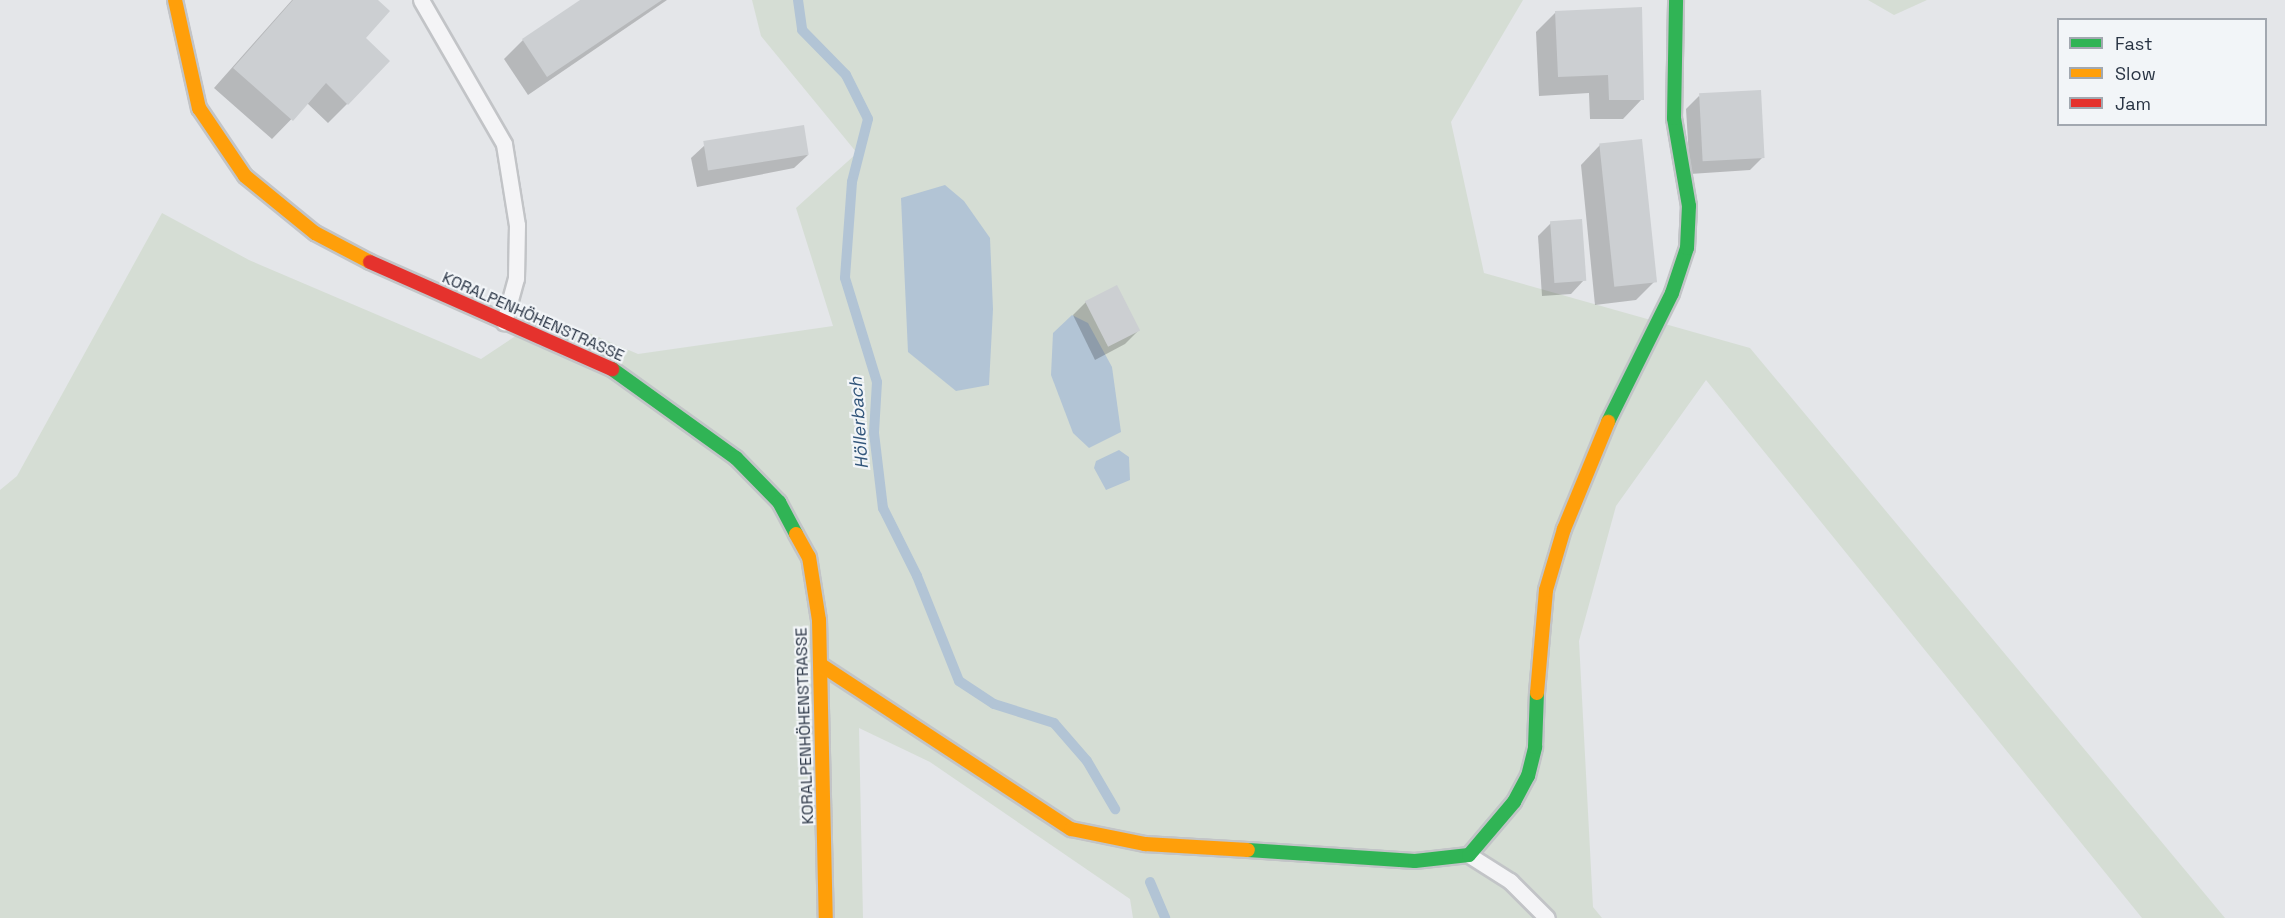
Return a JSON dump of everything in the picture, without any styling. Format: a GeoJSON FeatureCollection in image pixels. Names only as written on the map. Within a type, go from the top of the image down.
{"type":"FeatureCollection","features":[{"type":"Feature","properties":{"kind":"street","name":"KORALPENHÖHENSTRASSE"},"geometry":{"type":"LineString","coordinates":[[175,0],[199,108],[245,176],[315,233],[354,255],[620,373],[736,458],[779,502],[809,557],[821,665],[826,918]]}},
{"type":"Feature","properties":{"kind":"street"},"geometry":{"type":"LineString","coordinates":[[821,665],[1071,829],[1145,844],[1415,861],[1469,855],[1514,802],[1528,776],[1535,747],[1538,647],[1546,590],[1564,529],[1604,431],[1672,293],[1687,248],[1689,206],[1674,118],[1676,0]]}},
{"type":"Feature","properties":{"kind":"lane"},"geometry":{"type":"LineString","coordinates":[[421,0],[504,144],[517,225],[516,278],[504,322]]}},
{"type":"Feature","properties":{"kind":"lane"},"geometry":{"type":"LineString","coordinates":[[1469,855],[1510,881],[1547,918]]}},
{"type":"Feature","properties":{"kind":"shaded area"},"geometry":{"type":"Polygon","coordinates":[[[752,0],[1523,0],[1451,122],[1484,273],[1750,348],[2225,918],[2142,918],[1706,380],[1616,506],[1579,641],[1593,907],[1602,918],[1133,918],[1130,899],[930,762],[859,728],[863,918],[0,918],[0,490],[17,476],[162,213],[249,260],[481,359],[547,315],[638,354],[833,326],[796,208],[857,153],[761,36],[752,0]]]}},
{"type":"Feature","properties":{"kind":"shaded area"},"geometry":{"type":"Polygon","coordinates":[[[1868,0],[1927,0],[1894,15],[1868,0]]]}},
{"type":"Feature","properties":{"kind":"water"},"geometry":{"type":"Polygon","coordinates":[[[945,185],[964,201],[990,238],[993,309],[989,385],[956,391],[908,352],[901,198],[945,185]]]}},
{"type":"Feature","properties":{"kind":"water"},"geometry":{"type":"Polygon","coordinates":[[[1072,315],[1088,323],[1112,367],[1121,432],[1089,448],[1073,433],[1051,375],[1053,333],[1072,315]]]}},
{"type":"Feature","properties":{"kind":"water"},"geometry":{"type":"Polygon","coordinates":[[[1119,450],[1129,457],[1130,480],[1106,490],[1094,468],[1096,461],[1119,450]]]}},
{"type":"Feature","properties":{"kind":"building"},"geometry":{"type":"Polygon","coordinates":[[[293,0],[378,0],[390,11],[366,38],[390,61],[348,105],[326,83],[293,121],[233,68],[293,0]]]}},
{"type":"Feature","properties":{"kind":"building"},"geometry":{"type":"Polygon","coordinates":[[[580,0],[662,0],[547,77],[522,39],[580,0]]]}},
{"type":"Feature","properties":{"kind":"building"},"geometry":{"type":"Polygon","coordinates":[[[1642,7],[1644,100],[1609,100],[1608,75],[1558,77],[1555,11],[1642,7]]]}},
{"type":"Feature","properties":{"kind":"building"},"geometry":{"type":"Polygon","coordinates":[[[1761,90],[1765,158],[1703,161],[1699,93],[1761,90]]]}},
{"type":"Feature","properties":{"kind":"building"},"geometry":{"type":"Polygon","coordinates":[[[804,125],[809,155],[708,171],[703,141],[804,125]]]}},
{"type":"Feature","properties":{"kind":"building"},"geometry":{"type":"Polygon","coordinates":[[[1642,139],[1657,282],[1614,287],[1599,143],[1642,139]]]}},
{"type":"Feature","properties":{"kind":"building"},"geometry":{"type":"Polygon","coordinates":[[[1582,219],[1586,281],[1554,283],[1550,221],[1582,219]]]}},
{"type":"Feature","properties":{"kind":"building"},"geometry":{"type":"Polygon","coordinates":[[[1117,285],[1140,330],[1108,347],[1085,301],[1117,285]]]}},
{"type":"Feature","properties":{"kind":"waterway","name":"Höllerbach"},"geometry":{"type":"LineString","coordinates":[[798,0],[802,30],[846,75],[868,119],[852,182],[845,278],[877,382],[874,433],[883,508],[917,576],[959,681],[994,704],[1054,723],[1087,761],[1115,809]]}},
{"type":"Feature","properties":{"kind":"waterway","name":"Höllerbach"},"geometry":{"type":"LineString","coordinates":[[1150,882],[1165,918]]}},
{"type":"Feature","properties":{"kind":"traffic: fast"},"geometry":{"type":"LineString","coordinates":[[1608,422],[1672,293],[1687,248],[1689,206],[1674,118],[1676,0]]}},
{"type":"Feature","properties":{"kind":"traffic: fast"},"geometry":{"type":"LineString","coordinates":[[612,369],[736,458],[779,502],[796,534]]}},
{"type":"Feature","properties":{"kind":"traffic: fast"},"geometry":{"type":"LineString","coordinates":[[1248,850],[1415,861],[1469,855],[1514,802],[1528,776],[1535,747],[1537,693]]}},
{"type":"Feature","properties":{"kind":"traffic: slow"},"geometry":{"type":"LineString","coordinates":[[175,0],[199,108],[245,176],[315,233],[370,262]]}},
{"type":"Feature","properties":{"kind":"traffic: slow"},"geometry":{"type":"LineString","coordinates":[[1537,693],[1546,590],[1564,529],[1608,422]]}},
{"type":"Feature","properties":{"kind":"traffic: slow"},"geometry":{"type":"LineString","coordinates":[[796,534],[809,557],[819,620],[826,918]]}},
{"type":"Feature","properties":{"kind":"traffic: slow"},"geometry":{"type":"LineString","coordinates":[[821,665],[1071,829],[1145,844],[1248,850]]}},
{"type":"Feature","properties":{"kind":"traffic: jam"},"geometry":{"type":"LineString","coordinates":[[370,262],[612,369]]}}]}
